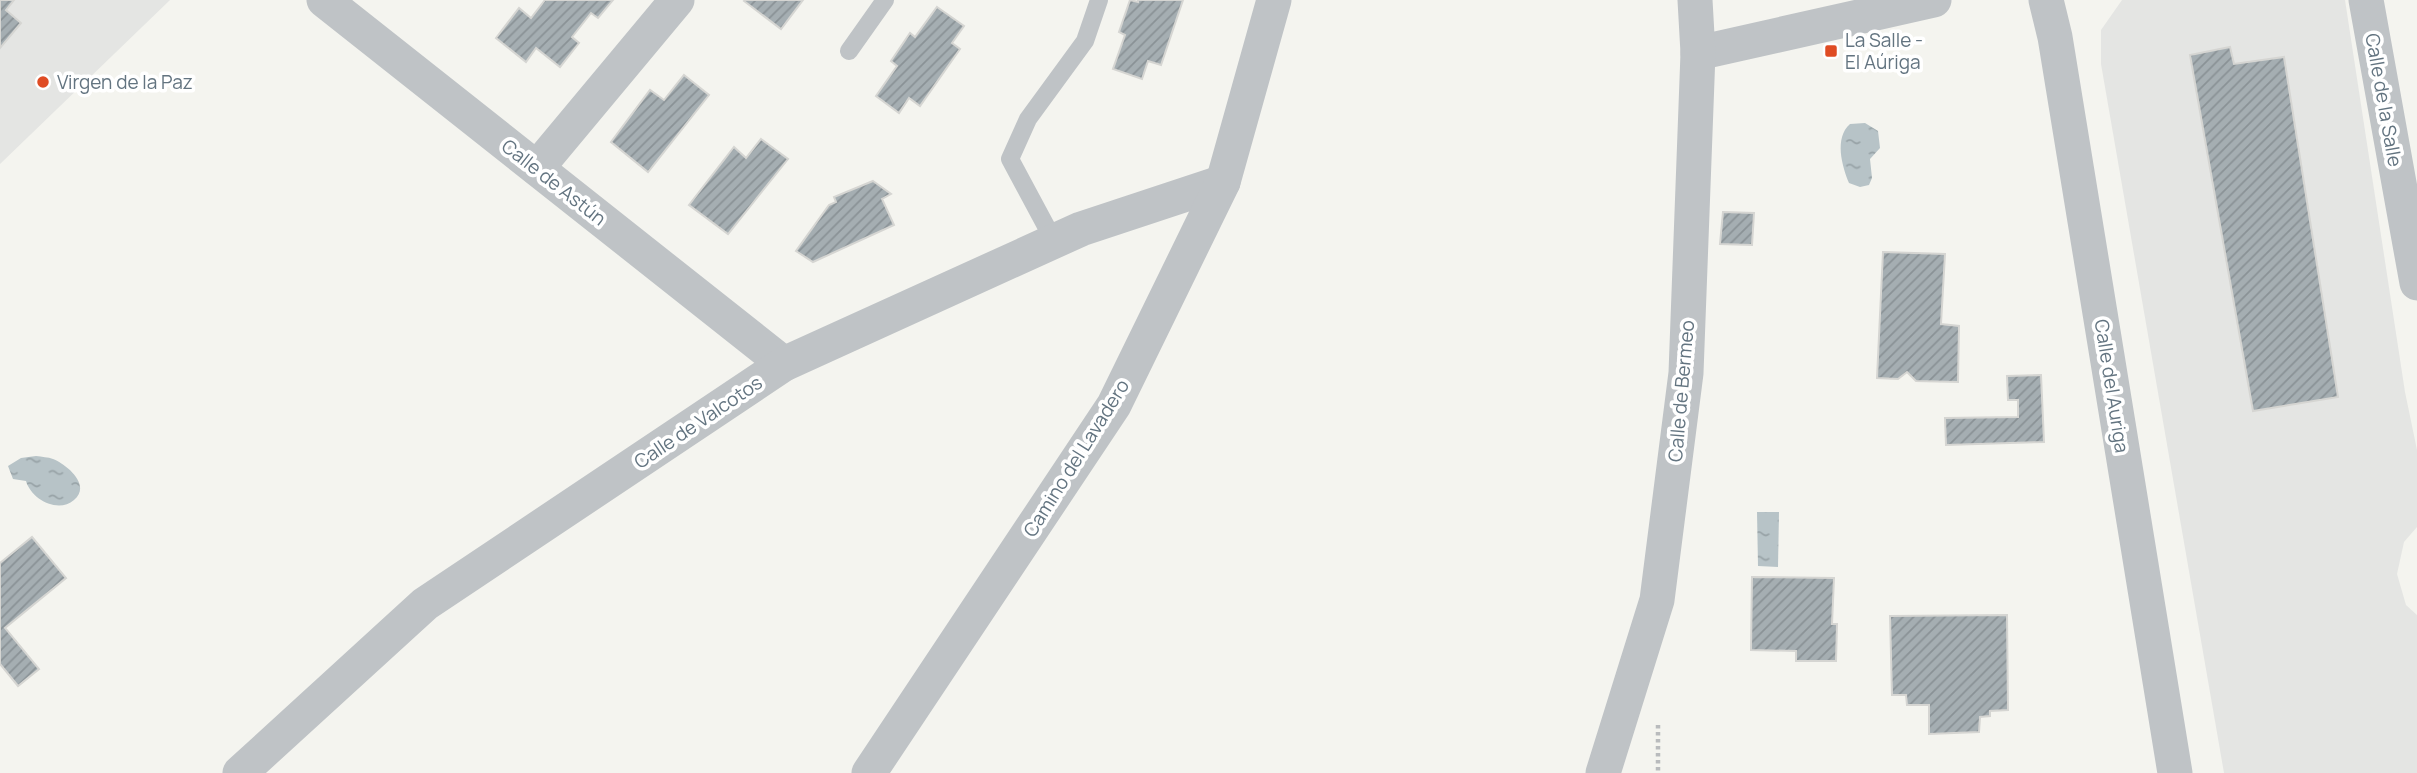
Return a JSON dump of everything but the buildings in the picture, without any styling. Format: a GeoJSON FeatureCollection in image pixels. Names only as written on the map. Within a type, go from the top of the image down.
{"type":"FeatureCollection","features":[{"type":"Feature","properties":{"kind":"street","name":"Calle de Astún"},"geometry":{"type":"LineString","coordinates":[[324,0],[784,364]]}},
{"type":"Feature","properties":{"kind":"street"},"geometry":{"type":"LineString","coordinates":[[537,168],[677,0]]}},
{"type":"Feature","properties":{"kind":"street","name":"Camino del Lavadero"},"geometry":{"type":"LineString","coordinates":[[869,773],[1114,405],[1223,182],[1274,0]]}},
{"type":"Feature","properties":{"kind":"street","name":"Calle de Bermeo"},"geometry":{"type":"LineString","coordinates":[[1603,773],[1657,600],[1686,373],[1699,53],[1695,0]]}},
{"type":"Feature","properties":{"kind":"street"},"geometry":{"type":"LineString","coordinates":[[1699,53],[1934,0]]}},
{"type":"Feature","properties":{"kind":"street","name":"Calle del Auriga"},"geometry":{"type":"LineString","coordinates":[[2046,0],[2175,773]]}},
{"type":"Feature","properties":{"kind":"street","name":"Calle de la Salle"},"geometry":{"type":"LineString","coordinates":[[2366,0],[2417,283]]}},
{"type":"Feature","properties":{"kind":"street","name":"Calle de Valcotos"},"geometry":{"type":"LineString","coordinates":[[240,773],[425,604],[784,364],[1081,229],[1223,182]]}},
{"type":"Feature","properties":{"kind":"lane"},"geometry":{"type":"LineString","coordinates":[[849,51],[885,0]]}},
{"type":"Feature","properties":{"kind":"lane"},"geometry":{"type":"LineString","coordinates":[[1055,241],[1010,159],[1028,119],[1085,41],[1099,0]]}},
{"type":"Feature","properties":{"kind":"shaded area","name":"Virgen de la Paz"},"geometry":{"type":"Polygon","coordinates":[[[0,0],[170,0],[0,164],[0,0]]]}},
{"type":"Feature","properties":{"kind":"shaded area"},"geometry":{"type":"Polygon","coordinates":[[[2122,0],[2345,0],[2405,392],[2417,450],[2417,527],[2404,542],[2397,574],[2406,605],[2417,615],[2417,773],[2224,773],[2101,64],[2101,30],[2122,0]]]}},
{"type":"Feature","properties":{"kind":"water"},"geometry":{"type":"Polygon","coordinates":[[[1865,123],[1878,131],[1880,148],[1870,159],[1872,178],[1869,185],[1860,187],[1849,183],[1842,161],[1841,144],[1850,124],[1865,123]]]}},
{"type":"Feature","properties":{"kind":"water"},"geometry":{"type":"Polygon","coordinates":[[[21,458],[49,458],[70,470],[80,488],[74,500],[60,505],[46,503],[33,494],[26,481],[13,479],[8,466],[21,458]]]}},
{"type":"Feature","properties":{"kind":"water"},"geometry":{"type":"Polygon","coordinates":[[[1757,512],[1779,512],[1778,567],[1758,566],[1757,512]]]}},
{"type":"Feature","properties":{"kind":"place","name":"La Salle - El Aúriga"},"geometry":{"type":"Point","coordinates":[1831,51]}},
{"type":"Feature","properties":{"kind":"place","name":"Virgen de la Paz"},"geometry":{"type":"Point","coordinates":[43,82]}}]}
